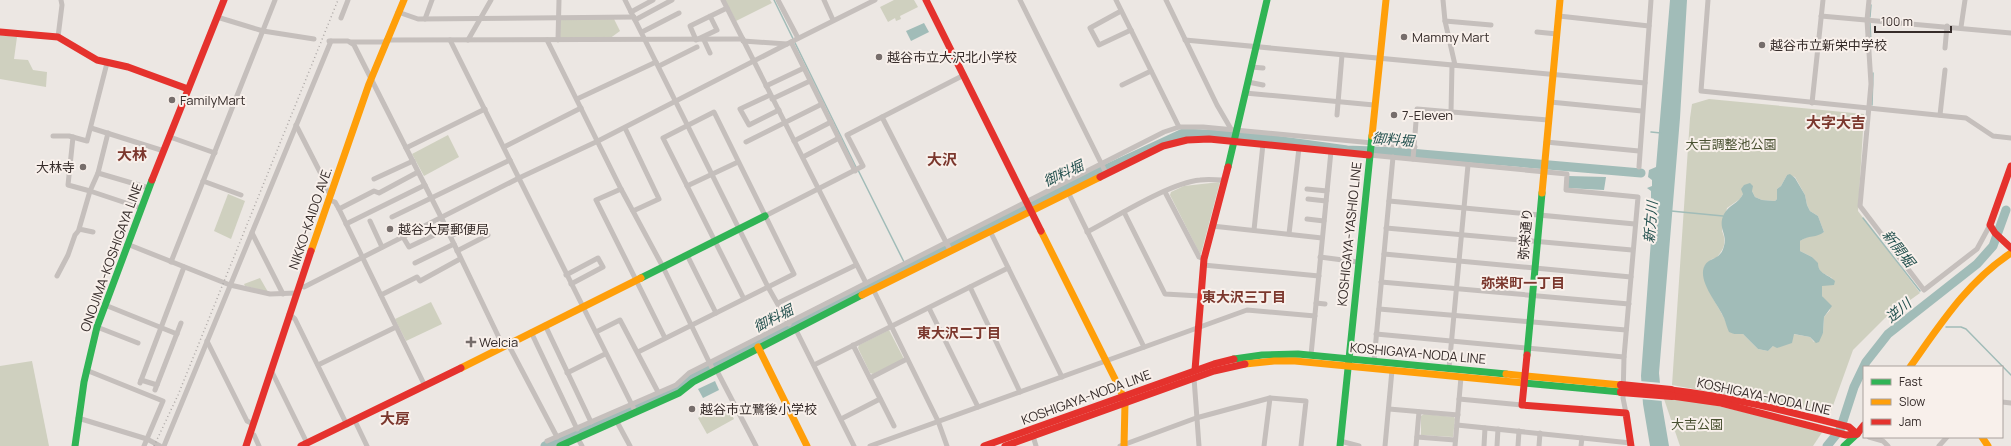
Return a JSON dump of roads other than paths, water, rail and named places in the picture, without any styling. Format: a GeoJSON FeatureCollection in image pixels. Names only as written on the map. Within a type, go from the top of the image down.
{"type":"FeatureCollection","features":[{"type":"Feature","properties":{"kind":"main road","name":"ONOJIMA-KOSHIGAYA LINE"},"geometry":{"type":"LineString","coordinates":[[77,445],[78,418],[86,370],[97,327],[127,244],[224,0]]}},
{"type":"Feature","properties":{"kind":"main road","name":"NIKKO-KAIDO AVE."},"geometry":{"type":"LineString","coordinates":[[246,446],[289,314],[330,196],[386,41],[404,0]]}},
{"type":"Feature","properties":{"kind":"main road"},"geometry":{"type":"LineString","coordinates":[[926,0],[1107,361],[1123,399],[1122,446]]}},
{"type":"Feature","properties":{"kind":"main road"},"geometry":{"type":"LineString","coordinates":[[1194,374],[1203,262],[1246,93],[1267,0]]}},
{"type":"Feature","properties":{"kind":"main road","name":"KOSHIGAYA-YASHIO LINE"},"geometry":{"type":"LineString","coordinates":[[1340,444],[1386,0]]}},
{"type":"Feature","properties":{"kind":"main road","name":"弥栄通り"},"geometry":{"type":"LineString","coordinates":[[1522,405],[1560,0]]}},
{"type":"Feature","properties":{"kind":"main road"},"geometry":{"type":"LineString","coordinates":[[0,32],[58,37],[70,43],[90,58],[128,67],[188,89]]}},
{"type":"Feature","properties":{"kind":"main road"},"geometry":{"type":"LineString","coordinates":[[560,446],[616,420],[633,407],[679,393],[713,368],[758,347],[791,326],[873,289],[948,246],[990,231],[1029,206],[1068,192],[1152,150],[1175,142],[1235,134],[1263,144],[1299,148],[1331,151],[1370,149]]}},
{"type":"Feature","properties":{"kind":"main road"},"geometry":{"type":"LineString","coordinates":[[2011,166],[1990,225],[1995,233],[2011,248]]}},
{"type":"Feature","properties":{"kind":"main road"},"geometry":{"type":"LineString","coordinates":[[304,444],[347,425],[765,216]]}},
{"type":"Feature","properties":{"kind":"main road"},"geometry":{"type":"LineString","coordinates":[[1911,366],[1977,280],[1994,264],[2011,253]]}},
{"type":"Feature","properties":{"kind":"main road"},"geometry":{"type":"LineString","coordinates":[[758,347],[807,446]]}},
{"type":"Feature","properties":{"kind":"main road","name":"KOSHIGAYA-NODA LINE"},"geometry":{"type":"LineString","coordinates":[[984,446],[1194,374],[1227,360],[1254,355],[1282,353],[1311,355],[1392,370],[1461,377],[1524,379]]}},
{"type":"Feature","properties":{"kind":"main road","name":"KOSHIGAYA-NODA LINE"},"geometry":{"type":"LineString","coordinates":[[1194,374],[1268,361],[1374,361],[1449,368],[1524,379],[1672,393],[1721,402],[1829,426],[1860,435]]}},
{"type":"Feature","properties":{"kind":"main road","name":"KOSHIGAYA-NODA LINE"},"geometry":{"type":"LineString","coordinates":[[1005,446],[1123,399]]}},
{"type":"Feature","properties":{"kind":"main road"},"geometry":{"type":"LineString","coordinates":[[1522,405],[1626,413],[1631,444]]}},
{"type":"Feature","properties":{"kind":"main road"},"geometry":{"type":"LineString","coordinates":[[1844,446],[1860,435]]}},
{"type":"Feature","properties":{"kind":"street"},"geometry":{"type":"LineString","coordinates":[[58,37],[62,5],[61,0]]}},
{"type":"Feature","properties":{"kind":"street"},"geometry":{"type":"LineString","coordinates":[[171,262],[275,0]]}},
{"type":"Feature","properties":{"kind":"street"},"geometry":{"type":"LineString","coordinates":[[341,18],[348,0]]}},
{"type":"Feature","properties":{"kind":"street"},"geometry":{"type":"LineString","coordinates":[[425,19],[432,0]]}},
{"type":"Feature","properties":{"kind":"street"},"geometry":{"type":"LineString","coordinates":[[468,40],[491,0]]}},
{"type":"Feature","properties":{"kind":"street"},"geometry":{"type":"LineString","coordinates":[[558,40],[559,0]]}},
{"type":"Feature","properties":{"kind":"street"},"geometry":{"type":"LineString","coordinates":[[625,0],[713,173],[768,286],[814,365],[854,446]]}},
{"type":"Feature","properties":{"kind":"street"},"geometry":{"type":"LineString","coordinates":[[631,12],[653,0]]}},
{"type":"Feature","properties":{"kind":"street"},"geometry":{"type":"LineString","coordinates":[[398,12],[411,18],[425,19],[634,19],[672,0]]}},
{"type":"Feature","properties":{"kind":"street"},"geometry":{"type":"LineString","coordinates":[[723,0],[866,283]]}},
{"type":"Feature","properties":{"kind":"street"},"geometry":{"type":"LineString","coordinates":[[778,0],[798,38]]}},
{"type":"Feature","properties":{"kind":"street"},"geometry":{"type":"LineString","coordinates":[[127,244],[230,285],[270,294],[283,294],[298,289],[362,256],[442,219],[519,178],[625,128],[833,20],[875,0]]}},
{"type":"Feature","properties":{"kind":"street"},"geometry":{"type":"LineString","coordinates":[[1020,0],[1106,172]]}},
{"type":"Feature","properties":{"kind":"street"},"geometry":{"type":"LineString","coordinates":[[1116,0],[1179,127]]}},
{"type":"Feature","properties":{"kind":"street"},"geometry":{"type":"LineString","coordinates":[[1166,0],[1217,105],[1235,134]]}},
{"type":"Feature","properties":{"kind":"street"},"geometry":{"type":"LineString","coordinates":[[1443,0],[1445,21],[1454,65],[1451,112]]}},
{"type":"Feature","properties":{"kind":"street"},"geometry":{"type":"LineString","coordinates":[[1639,167],[1651,0]]}},
{"type":"Feature","properties":{"kind":"street"},"geometry":{"type":"LineString","coordinates":[[1708,0],[1701,91],[1966,118],[1993,136],[2011,138]]}},
{"type":"Feature","properties":{"kind":"street"},"geometry":{"type":"LineString","coordinates":[[1812,103],[1823,0]]}},
{"type":"Feature","properties":{"kind":"street"},"geometry":{"type":"LineString","coordinates":[[1868,0],[1867,20],[1871,84],[1860,206],[1924,290],[1977,249],[1990,225]]}},
{"type":"Feature","properties":{"kind":"street"},"geometry":{"type":"LineString","coordinates":[[1961,27],[1965,0]]}},
{"type":"Feature","properties":{"kind":"street"},"geometry":{"type":"LineString","coordinates":[[826,1],[833,20]]}},
{"type":"Feature","properties":{"kind":"street"},"geometry":{"type":"LineString","coordinates":[[696,40],[690,26],[727,8]]}},
{"type":"Feature","properties":{"kind":"street"},"geometry":{"type":"LineString","coordinates":[[1121,11],[1090,28],[1099,46],[1130,30]]}},
{"type":"Feature","properties":{"kind":"street"},"geometry":{"type":"LineString","coordinates":[[642,32],[680,13]]}},
{"type":"Feature","properties":{"kind":"street"},"geometry":{"type":"LineString","coordinates":[[696,40],[717,30],[710,16]]}},
{"type":"Feature","properties":{"kind":"street"},"geometry":{"type":"LineString","coordinates":[[1558,16],[1649,26]]}},
{"type":"Feature","properties":{"kind":"street"},"geometry":{"type":"LineString","coordinates":[[1821,16],[1961,27],[2011,33]]}},
{"type":"Feature","properties":{"kind":"street"},"geometry":{"type":"LineString","coordinates":[[218,17],[263,31],[314,39]]}},
{"type":"Feature","properties":{"kind":"street"},"geometry":{"type":"LineString","coordinates":[[1445,21],[1491,25]]}},
{"type":"Feature","properties":{"kind":"street"},"geometry":{"type":"LineString","coordinates":[[1945,48],[1947,26]]}},
{"type":"Feature","properties":{"kind":"street"},"geometry":{"type":"LineString","coordinates":[[1538,32],[1557,34]]}},
{"type":"Feature","properties":{"kind":"street"},"geometry":{"type":"LineString","coordinates":[[450,40],[504,147],[566,276],[583,306],[633,407]]}},
{"type":"Feature","properties":{"kind":"street"},"geometry":{"type":"LineString","coordinates":[[547,40],[713,368],[756,446]]}},
{"type":"Feature","properties":{"kind":"street"},"geometry":{"type":"LineString","coordinates":[[704,40],[710,53]]}},
{"type":"Feature","properties":{"kind":"street"},"geometry":{"type":"LineString","coordinates":[[164,446],[330,41],[743,40],[789,43]]}},
{"type":"Feature","properties":{"kind":"street"},"geometry":{"type":"LineString","coordinates":[[1186,40],[1645,83]]}},
{"type":"Feature","properties":{"kind":"street"},"geometry":{"type":"LineString","coordinates":[[350,42],[372,80],[447,229],[460,259],[557,436]]}},
{"type":"Feature","properties":{"kind":"street"},"geometry":{"type":"LineString","coordinates":[[789,43],[804,68],[855,171]]}},
{"type":"Feature","properties":{"kind":"street"},"geometry":{"type":"LineString","coordinates":[[577,99],[697,47]]}},
{"type":"Feature","properties":{"kind":"street"},"geometry":{"type":"LineString","coordinates":[[1337,114],[1342,55]]}},
{"type":"Feature","properties":{"kind":"street"},"geometry":{"type":"LineString","coordinates":[[53,136],[73,137],[87,141],[107,62]]}},
{"type":"Feature","properties":{"kind":"street"},"geometry":{"type":"LineString","coordinates":[[1251,67],[1263,68]]}},
{"type":"Feature","properties":{"kind":"street"},"geometry":{"type":"LineString","coordinates":[[766,86],[804,68]]}},
{"type":"Feature","properties":{"kind":"street"},"geometry":{"type":"LineString","coordinates":[[1940,115],[1945,70]]}},
{"type":"Feature","properties":{"kind":"street"},"geometry":{"type":"LineString","coordinates":[[1122,85],[1151,71]]}},
{"type":"Feature","properties":{"kind":"street"},"geometry":{"type":"LineString","coordinates":[[765,216],[863,166],[847,135],[964,75]]}},
{"type":"Feature","properties":{"kind":"street"},"geometry":{"type":"LineString","coordinates":[[779,110],[749,125],[740,110],[810,81]]}},
{"type":"Feature","properties":{"kind":"street"},"geometry":{"type":"LineString","coordinates":[[1248,82],[1263,85]]}},
{"type":"Feature","properties":{"kind":"street"},"geometry":{"type":"LineString","coordinates":[[1246,93],[1374,105]]}},
{"type":"Feature","properties":{"kind":"street"},"geometry":{"type":"LineString","coordinates":[[1550,102],[1642,111]]}},
{"type":"Feature","properties":{"kind":"street"},"geometry":{"type":"LineString","coordinates":[[746,142],[822,104]]}},
{"type":"Feature","properties":{"kind":"street"},"geometry":{"type":"LineString","coordinates":[[504,147],[581,108]]}},
{"type":"Feature","properties":{"kind":"street"},"geometry":{"type":"LineString","coordinates":[[406,148],[484,109]]}},
{"type":"Feature","properties":{"kind":"street"},"geometry":{"type":"LineString","coordinates":[[1414,159],[1417,109],[1548,120]]}},
{"type":"Feature","properties":{"kind":"street"},"geometry":{"type":"LineString","coordinates":[[638,352],[744,299],[768,286],[794,274],[714,112],[662,138],[744,299]]}},
{"type":"Feature","properties":{"kind":"street"},"geometry":{"type":"LineString","coordinates":[[882,117],[948,246]]}},
{"type":"Feature","properties":{"kind":"street"},"geometry":{"type":"LineString","coordinates":[[794,141],[831,122]]}},
{"type":"Feature","properties":{"kind":"street"},"geometry":{"type":"LineString","coordinates":[[296,125],[320,172],[327,191],[339,209],[425,386]]}},
{"type":"Feature","properties":{"kind":"street"},"geometry":{"type":"LineString","coordinates":[[547,442],[557,436],[591,422],[633,407],[658,392],[676,385],[689,373],[713,368],[866,283],[905,263],[948,246],[1029,206],[1102,164],[1164,132],[1179,127],[1203,127],[1235,134],[1370,149],[1415,148]]}},
{"type":"Feature","properties":{"kind":"street"},"geometry":{"type":"LineString","coordinates":[[91,128],[164,151]]}},
{"type":"Feature","properties":{"kind":"street"},"geometry":{"type":"LineString","coordinates":[[625,128],[659,199],[633,211]]}},
{"type":"Feature","properties":{"kind":"street"},"geometry":{"type":"LineString","coordinates":[[57,276],[68,255],[75,235],[80,229],[81,220],[90,191],[98,173],[108,133]]}},
{"type":"Feature","properties":{"kind":"street"},"geometry":{"type":"LineString","coordinates":[[73,137],[68,186],[90,191],[141,208]]}},
{"type":"Feature","properties":{"kind":"street"},"geometry":{"type":"LineString","coordinates":[[170,137],[214,153]]}},
{"type":"Feature","properties":{"kind":"street"},"geometry":{"type":"LineString","coordinates":[[802,157],[839,138]]}},
{"type":"Feature","properties":{"kind":"street"},"geometry":{"type":"LineString","coordinates":[[1546,142],[1639,151]]}},
{"type":"Feature","properties":{"kind":"street"},"geometry":{"type":"LineString","coordinates":[[1254,230],[1263,144]]}},
{"type":"Feature","properties":{"kind":"street"},"geometry":{"type":"LineString","coordinates":[[1289,234],[1299,148]]}},
{"type":"Feature","properties":{"kind":"street"},"geometry":{"type":"LineString","coordinates":[[1370,149],[1393,157],[1468,165],[1544,168],[1567,174],[1566,190],[1638,197],[1632,250],[1624,357],[1624,398],[1626,413]]}},
{"type":"Feature","properties":{"kind":"street"},"geometry":{"type":"LineString","coordinates":[[1311,355],[1331,151]]}},
{"type":"Feature","properties":{"kind":"street"},"geometry":{"type":"LineString","coordinates":[[1374,361],[1393,157]]}},
{"type":"Feature","properties":{"kind":"street"},"geometry":{"type":"LineString","coordinates":[[392,217],[510,160]]}},
{"type":"Feature","properties":{"kind":"street"},"geometry":{"type":"LineString","coordinates":[[374,180],[413,161]]}},
{"type":"Feature","properties":{"kind":"street"},"geometry":{"type":"LineString","coordinates":[[686,186],[738,162]]}},
{"type":"Feature","properties":{"kind":"street"},"geometry":{"type":"LineString","coordinates":[[1449,368],[1468,165]]}},
{"type":"Feature","properties":{"kind":"street"},"geometry":{"type":"LineString","coordinates":[[339,209],[374,191],[379,193],[418,172]]}},
{"type":"Feature","properties":{"kind":"street"},"geometry":{"type":"LineString","coordinates":[[98,173],[150,188]]}},
{"type":"Feature","properties":{"kind":"street"},"geometry":{"type":"LineString","coordinates":[[1087,232],[1124,212],[1186,183],[1200,180],[1224,180]]}},
{"type":"Feature","properties":{"kind":"street"},"geometry":{"type":"LineString","coordinates":[[203,181],[241,196]]}},
{"type":"Feature","properties":{"kind":"street"},"geometry":{"type":"LineString","coordinates":[[346,224],[425,185]]}},
{"type":"Feature","properties":{"kind":"street"},"geometry":{"type":"LineString","coordinates":[[621,188],[596,200],[665,338]]}},
{"type":"Feature","properties":{"kind":"street"},"geometry":{"type":"LineString","coordinates":[[1307,189],[1327,191]]}},
{"type":"Feature","properties":{"kind":"street"},"geometry":{"type":"LineString","coordinates":[[1068,192],[1144,347]]}},
{"type":"Feature","properties":{"kind":"street"},"geometry":{"type":"LineString","coordinates":[[1165,192],[1198,257],[1203,262],[1319,276]]}},
{"type":"Feature","properties":{"kind":"street"},"geometry":{"type":"LineString","coordinates":[[1308,199],[1326,201]]}},
{"type":"Feature","properties":{"kind":"street"},"geometry":{"type":"LineString","coordinates":[[1389,201],[1635,224]]}},
{"type":"Feature","properties":{"kind":"street"},"geometry":{"type":"LineString","coordinates":[[1124,212],[1165,294],[1200,296]]}},
{"type":"Feature","properties":{"kind":"street"},"geometry":{"type":"LineString","coordinates":[[1307,219],[1324,221]]}},
{"type":"Feature","properties":{"kind":"street"},"geometry":{"type":"LineString","coordinates":[[370,221],[382,247]]}},
{"type":"Feature","properties":{"kind":"street"},"geometry":{"type":"LineString","coordinates":[[450,236],[478,224]]}},
{"type":"Feature","properties":{"kind":"street"},"geometry":{"type":"LineString","coordinates":[[1212,226],[1322,238]]}},
{"type":"Feature","properties":{"kind":"street"},"geometry":{"type":"LineString","coordinates":[[1386,228],[1632,250]]}},
{"type":"Feature","properties":{"kind":"street"},"geometry":{"type":"LineString","coordinates":[[80,229],[93,232]]}},
{"type":"Feature","properties":{"kind":"street"},"geometry":{"type":"LineString","coordinates":[[403,237],[409,247],[447,229]]}},
{"type":"Feature","properties":{"kind":"street"},"geometry":{"type":"LineString","coordinates":[[990,231],[1062,377]]}},
{"type":"Feature","properties":{"kind":"street"},"geometry":{"type":"LineString","coordinates":[[252,233],[283,294]]}},
{"type":"Feature","properties":{"kind":"street"},"geometry":{"type":"LineString","coordinates":[[457,250],[488,235]]}},
{"type":"Feature","properties":{"kind":"street"},"geometry":{"type":"LineString","coordinates":[[414,263],[454,244]]}},
{"type":"Feature","properties":{"kind":"street"},"geometry":{"type":"LineString","coordinates":[[1384,254],[1630,277]]}},
{"type":"Feature","properties":{"kind":"street"},"geometry":{"type":"LineString","coordinates":[[687,255],[716,313]]}},
{"type":"Feature","properties":{"kind":"street"},"geometry":{"type":"LineString","coordinates":[[1320,257],[1358,262]]}},
{"type":"Feature","properties":{"kind":"street"},"geometry":{"type":"LineString","coordinates":[[566,276],[598,258],[603,268],[571,284]]}},
{"type":"Feature","properties":{"kind":"street"},"geometry":{"type":"LineString","coordinates":[[381,295],[417,277],[420,281],[460,259]]}},
{"type":"Feature","properties":{"kind":"street"},"geometry":{"type":"LineString","coordinates":[[778,303],[856,265]]}},
{"type":"Feature","properties":{"kind":"street"},"geometry":{"type":"LineString","coordinates":[[181,323],[156,387],[140,381],[184,267]]}},
{"type":"Feature","properties":{"kind":"street"},"geometry":{"type":"LineString","coordinates":[[814,365],[1008,268]]}},
{"type":"Feature","properties":{"kind":"street"},"geometry":{"type":"LineString","coordinates":[[1381,282],[1629,304]]}},
{"type":"Feature","properties":{"kind":"street"},"geometry":{"type":"LineString","coordinates":[[970,287],[1020,392]]}},
{"type":"Feature","properties":{"kind":"street"},"geometry":{"type":"LineString","coordinates":[[873,289],[938,421],[947,446]]}},
{"type":"Feature","properties":{"kind":"street"},"geometry":{"type":"LineString","coordinates":[[1316,303],[1325,304]]}},
{"type":"Feature","properties":{"kind":"street"},"geometry":{"type":"LineString","coordinates":[[105,306],[177,334]]}},
{"type":"Feature","properties":{"kind":"street"},"geometry":{"type":"LineString","coordinates":[[929,308],[978,408]]}},
{"type":"Feature","properties":{"kind":"street"},"geometry":{"type":"LineString","coordinates":[[1379,309],[1454,314],[1626,330]]}},
{"type":"Feature","properties":{"kind":"street"},"geometry":{"type":"LineString","coordinates":[[870,446],[1247,310],[1315,316]]}},
{"type":"Feature","properties":{"kind":"street"},"geometry":{"type":"LineString","coordinates":[[289,314],[295,319],[347,425]]}},
{"type":"Feature","properties":{"kind":"street"},"geometry":{"type":"LineString","coordinates":[[596,332],[620,320],[658,392]]}},
{"type":"Feature","properties":{"kind":"street"},"geometry":{"type":"LineString","coordinates":[[318,365],[396,326]]}},
{"type":"Feature","properties":{"kind":"street"},"geometry":{"type":"LineString","coordinates":[[545,326],[591,422]]}},
{"type":"Feature","properties":{"kind":"street"},"geometry":{"type":"LineString","coordinates":[[97,327],[138,343]]}},
{"type":"Feature","properties":{"kind":"street"},"geometry":{"type":"LineString","coordinates":[[531,332],[577,429]]}},
{"type":"Feature","properties":{"kind":"street"},"geometry":{"type":"LineString","coordinates":[[1376,334],[1624,357]]}},
{"type":"Feature","properties":{"kind":"street"},"geometry":{"type":"LineString","coordinates":[[207,341],[247,421],[253,424]]}},
{"type":"Feature","properties":{"kind":"street"},"geometry":{"type":"LineString","coordinates":[[853,345],[894,426]]}},
{"type":"Feature","properties":{"kind":"street"},"geometry":{"type":"LineString","coordinates":[[567,373],[605,354]]}},
{"type":"Feature","properties":{"kind":"street"},"geometry":{"type":"LineString","coordinates":[[870,378],[907,359]]}},
{"type":"Feature","properties":{"kind":"street"},"geometry":{"type":"LineString","coordinates":[[86,370],[163,401],[144,446]]}},
{"type":"Feature","properties":{"kind":"street"},"geometry":{"type":"LineString","coordinates":[[271,370],[304,444]]}},
{"type":"Feature","properties":{"kind":"street"},"geometry":{"type":"LineString","coordinates":[[1385,446],[1392,370]]}},
{"type":"Feature","properties":{"kind":"street"},"geometry":{"type":"LineString","coordinates":[[1194,374],[1199,446]]}},
{"type":"Feature","properties":{"kind":"street"},"geometry":{"type":"LineString","coordinates":[[1455,446],[1461,377]]}},
{"type":"Feature","properties":{"kind":"street"},"geometry":{"type":"LineString","coordinates":[[840,419],[880,398]]}},
{"type":"Feature","properties":{"kind":"street"},"geometry":{"type":"LineString","coordinates":[[1264,446],[1270,398]]}},
{"type":"Feature","properties":{"kind":"street"},"geometry":{"type":"LineString","coordinates":[[1122,446],[1196,418],[1270,398],[1306,401],[1301,446]]}},
{"type":"Feature","properties":{"kind":"street"},"geometry":{"type":"LineString","coordinates":[[1459,399],[1522,405]]}},
{"type":"Feature","properties":{"kind":"street"},"geometry":{"type":"LineString","coordinates":[[1389,409],[1458,415]]}},
{"type":"Feature","properties":{"kind":"street"},"geometry":{"type":"LineString","coordinates":[[1416,446],[1419,412]]}},
{"type":"Feature","properties":{"kind":"street"},"geometry":{"type":"LineString","coordinates":[[78,418],[148,439],[160,446]]}},
{"type":"Feature","properties":{"kind":"street"},"geometry":{"type":"LineString","coordinates":[[616,420],[630,446]]}},
{"type":"Feature","properties":{"kind":"street"},"geometry":{"type":"LineString","coordinates":[[355,421],[367,446]]}},
{"type":"Feature","properties":{"kind":"street"},"geometry":{"type":"LineString","coordinates":[[1457,425],[1631,444]]}},
{"type":"Feature","properties":{"kind":"street"},"geometry":{"type":"LineString","coordinates":[[1484,446],[1485,428]]}},
{"type":"Feature","properties":{"kind":"street"},"geometry":{"type":"LineString","coordinates":[[1496,446],[1498,429]]}},
{"type":"Feature","properties":{"kind":"street"},"geometry":{"type":"LineString","coordinates":[[1518,446],[1519,431]]}},
{"type":"Feature","properties":{"kind":"street"},"geometry":{"type":"LineString","coordinates":[[1539,446],[1540,433]]}},
{"type":"Feature","properties":{"kind":"street"},"geometry":{"type":"LineString","coordinates":[[250,434],[254,435],[259,446]]}},
{"type":"Feature","properties":{"kind":"street"},"geometry":{"type":"LineString","coordinates":[[1033,436],[1036,446]]}},
{"type":"Feature","properties":{"kind":"street"},"geometry":{"type":"LineString","coordinates":[[1417,436],[1455,440]]}},
{"type":"Feature","properties":{"kind":"street"},"geometry":{"type":"LineString","coordinates":[[577,437],[582,446]]}},
{"type":"Feature","properties":{"kind":"street"},"geometry":{"type":"LineString","coordinates":[[1581,446],[1582,438]]}},
{"type":"Feature","properties":{"kind":"street"},"geometry":{"type":"LineString","coordinates":[[1872,438],[1883,441],[1888,446]]}},
{"type":"Feature","properties":{"kind":"street"},"geometry":{"type":"LineString","coordinates":[[1939,446],[1946,438]]}},
{"type":"Feature","properties":{"kind":"street"},"geometry":{"type":"LineString","coordinates":[[1340,444],[1359,446]]}},
{"type":"Feature","properties":{"kind":"water"},"geometry":{"type":"Polygon","coordinates":[[[1670,0],[1687,0],[1680,118],[1659,373],[1662,405],[1669,446],[1650,446],[1643,404],[1641,376],[1654,199],[1651,198],[1651,191],[1647,188],[1652,186],[1652,180],[1648,177],[1649,170],[1656,167],[1670,0]]]}},
{"type":"Feature","properties":{"kind":"water"},"geometry":{"type":"Polygon","coordinates":[[[924,23],[929,32],[911,41],[906,31],[924,23]]]}},
{"type":"Feature","properties":{"kind":"water"},"geometry":{"type":"Polygon","coordinates":[[[1790,174],[1795,178],[1805,195],[1810,211],[1818,216],[1824,232],[1800,241],[1800,251],[1812,257],[1818,263],[1818,267],[1822,272],[1835,281],[1834,285],[1822,286],[1822,296],[1832,306],[1824,317],[1823,333],[1819,342],[1816,343],[1810,337],[1794,334],[1792,343],[1777,348],[1773,346],[1768,351],[1758,349],[1743,334],[1734,334],[1729,332],[1724,318],[1703,278],[1703,271],[1707,262],[1718,256],[1723,251],[1725,238],[1722,227],[1722,219],[1726,211],[1739,200],[1743,194],[1741,189],[1744,185],[1750,183],[1753,186],[1752,191],[1755,197],[1762,200],[1775,201],[1777,199],[1777,189],[1781,186],[1787,175],[1790,174]]]}},
{"type":"Feature","properties":{"kind":"water"},"geometry":{"type":"Polygon","coordinates":[[[1568,176],[1606,177],[1604,190],[1567,188],[1568,176]]]}},
{"type":"Feature","properties":{"kind":"water"},"geometry":{"type":"Polygon","coordinates":[[[715,381],[719,390],[703,398],[698,389],[715,381]]]}},
{"type":"Feature","properties":{"kind":"waterway"},"geometry":{"type":"LineString","coordinates":[[774,0],[856,167]]}},
{"type":"Feature","properties":{"kind":"waterway"},"geometry":{"type":"LineString","coordinates":[[1870,17],[1871,5]]}},
{"type":"Feature","properties":{"kind":"waterway"},"geometry":{"type":"LineString","coordinates":[[1870,23],[1871,43]]}},
{"type":"Feature","properties":{"kind":"waterway"},"geometry":{"type":"LineString","coordinates":[[1872,105],[1873,73]]}},
{"type":"Feature","properties":{"kind":"waterway"},"geometry":{"type":"LineString","coordinates":[[1651,132],[1661,133]]}},
{"type":"Feature","properties":{"kind":"waterway","name":"御料堀"},"geometry":{"type":"LineString","coordinates":[[545,446],[676,389],[688,379],[721,360],[906,266],[1026,206],[1183,133],[1246,136],[1347,150],[1398,152],[1641,173]]}},
{"type":"Feature","properties":{"kind":"waterway"},"geometry":{"type":"LineString","coordinates":[[858,170],[904,262]]}},
{"type":"Feature","properties":{"kind":"waterway","name":"逆川"},"geometry":{"type":"LineString","coordinates":[[1864,366],[1888,334],[1977,264],[1993,246],[2006,210]]}},
{"type":"Feature","properties":{"kind":"waterway"},"geometry":{"type":"LineString","coordinates":[[1671,211],[1723,216]]}},
{"type":"Feature","properties":{"kind":"waterway","name":"新開堀"},"geometry":{"type":"LineString","coordinates":[[1863,218],[1920,291]]}},
{"type":"Feature","properties":{"kind":"waterway","name":"新開堀"},"geometry":{"type":"LineString","coordinates":[[1946,327],[1961,327],[1966,329],[2002,366]]}},
{"type":"Feature","properties":{"kind":"waterway","name":"新開堀"},"geometry":{"type":"LineString","coordinates":[[2003,367],[2011,375]]}},
{"type":"Feature","properties":{"kind":"waterway","name":"逆川"},"geometry":{"type":"LineString","coordinates":[[1827,446],[1840,430],[1854,387],[1863,368]]}},
{"type":"Feature","properties":{"kind":"railway"},"geometry":{"type":"LineString","coordinates":[[154,446],[178,395],[338,0]]}},
{"type":"Feature","properties":{"kind":"place","name":"Mammy Mart"},"geometry":{"type":"Point","coordinates":[1404,37]}},
{"type":"Feature","properties":{"kind":"place","name":"越谷市立新栄中学校"},"geometry":{"type":"Point","coordinates":[1762,45]}},
{"type":"Feature","properties":{"kind":"place","name":"越谷市立大沢北小学校"},"geometry":{"type":"Point","coordinates":[879,57]}},
{"type":"Feature","properties":{"kind":"place","name":"FamilyMart"},"geometry":{"type":"Point","coordinates":[172,100]}},
{"type":"Feature","properties":{"kind":"place","name":"7-Eleven"},"geometry":{"type":"Point","coordinates":[1394,115]}},
{"type":"Feature","properties":{"kind":"place","name":"大林寺"},"geometry":{"type":"Point","coordinates":[83,167]}},
{"type":"Feature","properties":{"kind":"place","name":"越谷大房郵便局"},"geometry":{"type":"Point","coordinates":[390,229]}},
{"type":"Feature","properties":{"kind":"place","name":"Welcia"},"geometry":{"type":"Point","coordinates":[471,342]}},
{"type":"Feature","properties":{"kind":"place","name":"越谷市立鷺後小学校"},"geometry":{"type":"Point","coordinates":[692,409]}},
{"type":"Feature","properties":{"kind":"district","name":"大字大吉"},"geometry":{"type":"Point","coordinates":[1836,122]}},
{"type":"Feature","properties":{"kind":"district","name":"大林"},"geometry":{"type":"Point","coordinates":[132,154]}},
{"type":"Feature","properties":{"kind":"district","name":"大沢"},"geometry":{"type":"Point","coordinates":[942,159]}},
{"type":"Feature","properties":{"kind":"district","name":"弥栄町一丁目"},"geometry":{"type":"Point","coordinates":[1523,282]}},
{"type":"Feature","properties":{"kind":"district","name":"東大沢三丁目"},"geometry":{"type":"Point","coordinates":[1244,296]}},
{"type":"Feature","properties":{"kind":"district","name":"東大沢二丁目"},"geometry":{"type":"Point","coordinates":[959,332]}},
{"type":"Feature","properties":{"kind":"district","name":"大房"},"geometry":{"type":"Point","coordinates":[395,418]}},
{"type":"Feature","properties":{"kind":"park label","name":"大吉調整池公園"},"geometry":{"type":"Point","coordinates":[1731,144]}},
{"type":"Feature","properties":{"kind":"park label","name":"大吉公園"},"geometry":{"type":"Point","coordinates":[1697,424]}},
{"type":"Feature","properties":{"kind":"water label","name":"新方川"},"geometry":{"type":"Point","coordinates":[1650,222]}}]}
